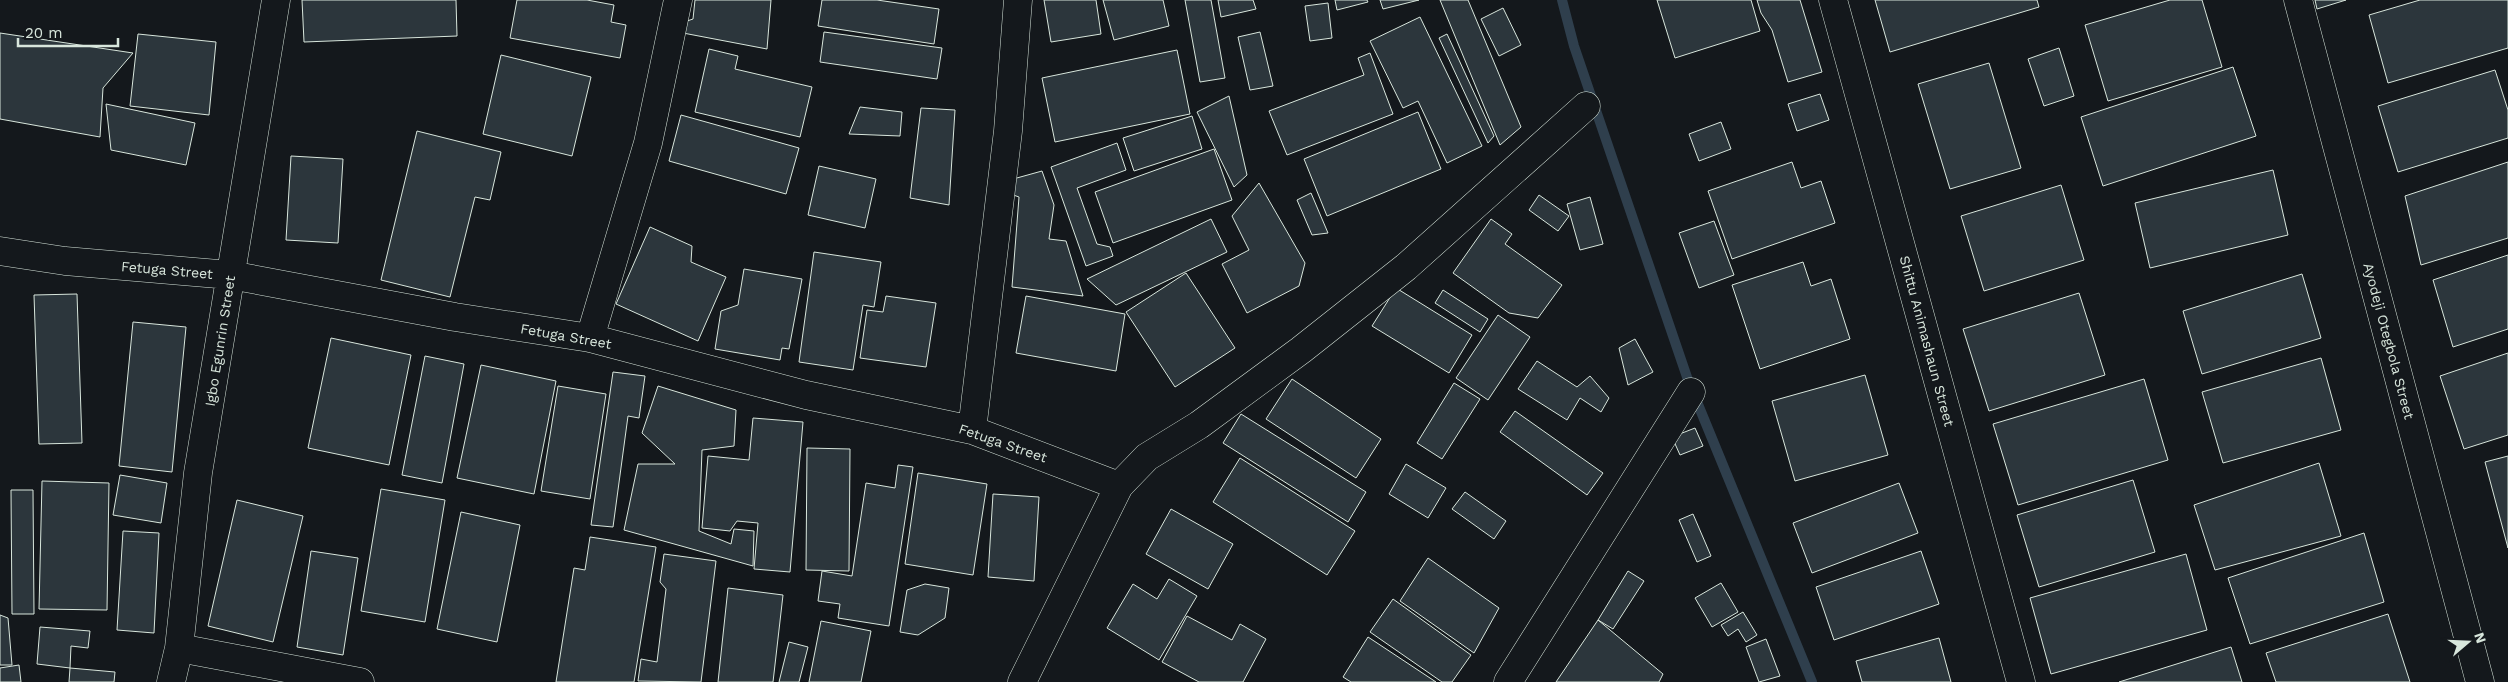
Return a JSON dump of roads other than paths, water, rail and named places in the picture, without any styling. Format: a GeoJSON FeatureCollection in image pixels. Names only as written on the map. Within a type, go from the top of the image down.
{"type":"FeatureCollection","features":[{"type":"Feature","properties":{"kind":"street","name":"Igbo Egunrin Street"},"geometry":{"type":"LineString","coordinates":[[171,682],[179,648],[198,472],[276,0]]}},
{"type":"Feature","properties":{"kind":"street"},"geometry":{"type":"LineString","coordinates":[[590,338],[648,143],[678,0]]}},
{"type":"Feature","properties":{"kind":"street"},"geometry":{"type":"LineString","coordinates":[[972,430],[1008,131],[1018,0]]}},
{"type":"Feature","properties":{"kind":"street","name":"Shittu Animashaun Street"},"geometry":{"type":"LineString","coordinates":[[1832,0],[2021,682]]}},
{"type":"Feature","properties":{"kind":"street","name":"Ayodeji Otegbola Street"},"geometry":{"type":"LineString","coordinates":[[2298,0],[2480,682]]}},
{"type":"Feature","properties":{"kind":"street"},"geometry":{"type":"LineString","coordinates":[[1022,682],[1118,486],[1147,457],[1199,425],[1301,350],[1399,273],[1586,106]]}},
{"type":"Feature","properties":{"kind":"street","name":"Fetuga Street"},"geometry":{"type":"LineString","coordinates":[[0,251],[64,261],[230,275],[455,317],[590,338],[806,395],[972,430],[1118,486]]}},
{"type":"Feature","properties":{"kind":"street"},"geometry":{"type":"LineString","coordinates":[[1508,682],[1690,392]]}},
{"type":"Feature","properties":{"kind":"street"},"geometry":{"type":"LineString","coordinates":[[179,648],[360,682]]}},
{"type":"Feature","properties":{"kind":"waterway"},"geometry":{"type":"LineString","coordinates":[[1562,0],[1574,46],[1688,380],[1812,682]]}}]}
